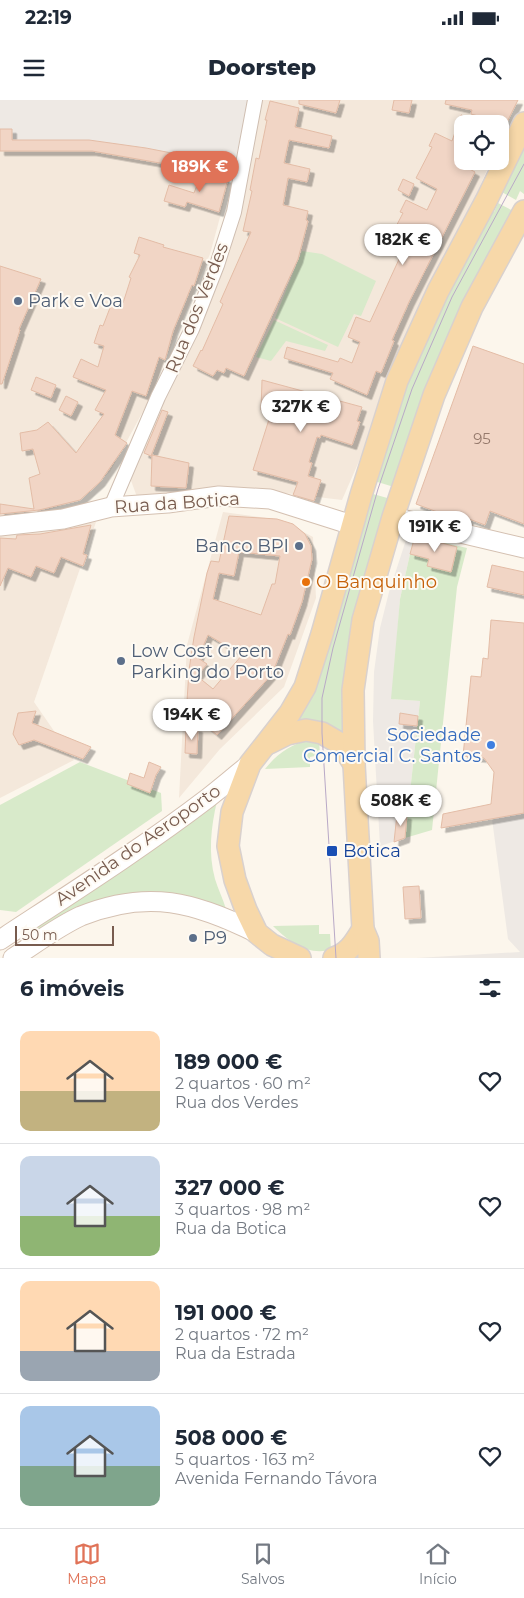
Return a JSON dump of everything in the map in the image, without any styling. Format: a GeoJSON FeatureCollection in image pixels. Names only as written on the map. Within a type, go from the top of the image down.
{"type":"FeatureCollection","features":[{"type":"Feature","properties":{"kind":"main road"},"geometry":{"type":"LineString","coordinates":[[300,958],[270,945],[235,880],[228,846],[232,812],[250,764],[290,713],[305,687],[397,380],[438,291],[486,201],[524,123]]}},
{"type":"Feature","properties":{"kind":"main road"},"geometry":{"type":"LineString","coordinates":[[369,958],[368,941],[363,929],[354,764],[354,690],[363,620],[393,518],[434,395],[472,307],[524,211]]}},
{"type":"Feature","properties":{"kind":"main road","name":"Rua da Botica"},"geometry":{"type":"LineString","coordinates":[[0,526],[63,519],[110,507],[168,503],[219,496],[270,499],[352,525]]}},
{"type":"Feature","properties":{"kind":"main road"},"geometry":{"type":"LineString","coordinates":[[393,518],[524,548]]}},
{"type":"Feature","properties":{"kind":"main road"},"geometry":{"type":"LineString","coordinates":[[266,745],[287,734],[306,730],[322,733],[341,744],[354,764]]}},
{"type":"Feature","properties":{"kind":"main road","name":"Avenida do Aeroporto"},"geometry":{"type":"LineString","coordinates":[[0,940],[38,916],[209,798],[250,764]]}},
{"type":"Feature","properties":{"kind":"main road","name":"Avenida do Aeroporto"},"geometry":{"type":"LineString","coordinates":[[13,958],[81,916],[122,903],[157,900],[189,905],[231,921],[270,945]]}},
{"type":"Feature","properties":{"kind":"main road"},"geometry":{"type":"LineString","coordinates":[[334,958],[342,955],[354,945],[363,929]]}},
{"type":"Feature","properties":{"kind":"main road"},"geometry":{"type":"LineString","coordinates":[[0,948],[9,958]]}},
{"type":"Feature","properties":{"kind":"street","name":"Rua dos Verdes"},"geometry":{"type":"LineString","coordinates":[[110,507],[158,397],[192,329],[217,265],[234,212],[255,100]]}},
{"type":"Feature","properties":{"kind":"shaded area"},"geometry":{"type":"Polygon","coordinates":[[[0,100],[249,100],[232,173],[92,151],[0,151],[0,100]]]}},
{"type":"Feature","properties":{"kind":"shaded area"},"geometry":{"type":"Polygon","coordinates":[[[257,100],[518,100],[509,120],[509,115],[454,115],[454,170],[487,170],[342,500],[244,488],[137,497],[129,475],[188,347],[250,151],[257,100]]]}},
{"type":"Feature","properties":{"kind":"shaded area"},"geometry":{"type":"Polygon","coordinates":[[[0,151],[92,151],[232,173],[210,254],[147,404],[110,472],[75,501],[21,519],[0,517],[0,151]]]}},
{"type":"Feature","properties":{"kind":"shaded area"},"geometry":{"type":"Polygon","coordinates":[[[223,512],[281,520],[313,537],[316,598],[284,687],[220,749],[179,798],[187,645],[223,512]]]}},
{"type":"Feature","properties":{"kind":"shaded area"},"geometry":{"type":"Polygon","coordinates":[[[96,522],[34,702],[74,760],[0,798],[0,529],[7,530],[96,522]]]}},
{"type":"Feature","properties":{"kind":"shaded area"},"geometry":{"type":"Polygon","coordinates":[[[414,536],[400,599],[392,699],[420,701],[405,838],[380,846],[373,721],[374,672],[380,628],[389,592],[407,537],[414,536]]]}},
{"type":"Feature","properties":{"kind":"shaded area"},"geometry":{"type":"Polygon","coordinates":[[[524,810],[524,958],[416,958],[520,952],[508,939],[492,819],[523,813],[524,810]]]}},
{"type":"Feature","properties":{"kind":"green space"},"geometry":{"type":"Polygon","coordinates":[[[524,140],[524,194],[520,191],[516,200],[500,191],[524,140]]]}},
{"type":"Feature","properties":{"kind":"green space"},"geometry":{"type":"Polygon","coordinates":[[[498,203],[515,212],[394,487],[371,480],[403,385],[488,209],[494,212],[498,203]]]}},
{"type":"Feature","properties":{"kind":"green space"},"geometry":{"type":"Polygon","coordinates":[[[302,251],[322,254],[376,281],[361,316],[354,314],[338,347],[275,318],[302,251]]]}},
{"type":"Feature","properties":{"kind":"green space"},"geometry":{"type":"Polygon","coordinates":[[[274,320],[328,345],[325,351],[286,341],[271,361],[256,357],[274,320]]]}},
{"type":"Feature","properties":{"kind":"green space"},"geometry":{"type":"Polygon","coordinates":[[[373,494],[391,499],[347,739],[292,725],[373,494]]]}},
{"type":"Feature","properties":{"kind":"green space"},"geometry":{"type":"Polygon","coordinates":[[[414,536],[467,548],[457,587],[432,830],[405,838],[420,701],[391,699],[400,599],[414,536]]]}},
{"type":"Feature","properties":{"kind":"green space"},"geometry":{"type":"Polygon","coordinates":[[[309,740],[319,740],[320,755],[310,757],[310,767],[265,769],[285,750],[309,740]]]}},
{"type":"Feature","properties":{"kind":"green space"},"geometry":{"type":"Polygon","coordinates":[[[80,762],[161,793],[162,811],[16,912],[0,910],[0,805],[80,762]]]}},
{"type":"Feature","properties":{"kind":"green space"},"geometry":{"type":"Polygon","coordinates":[[[217,801],[213,820],[211,850],[215,879],[226,909],[207,901],[182,895],[148,894],[34,935],[31,931],[217,801]]]}},
{"type":"Feature","properties":{"kind":"green space"},"geometry":{"type":"Polygon","coordinates":[[[319,925],[319,934],[330,934],[331,950],[314,951],[306,949],[286,938],[273,926],[319,925]]]}},
{"type":"Feature","properties":{"kind":"building"},"geometry":{"type":"Polygon","coordinates":[[[299,100],[340,100],[336,113],[299,104],[299,100]]]}},
{"type":"Feature","properties":{"kind":"building"},"geometry":{"type":"Polygon","coordinates":[[[394,100],[412,100],[409,113],[392,110],[394,100]]]}},
{"type":"Feature","properties":{"kind":"building"},"geometry":{"type":"Polygon","coordinates":[[[446,100],[518,100],[509,118],[509,115],[474,115],[471,114],[472,110],[445,104],[446,100]]]}},
{"type":"Feature","properties":{"kind":"building"},"geometry":{"type":"Polygon","coordinates":[[[270,101],[299,108],[295,127],[332,136],[329,148],[289,140],[284,163],[310,169],[307,182],[288,178],[283,205],[308,211],[306,220],[308,221],[298,259],[244,376],[226,368],[224,373],[217,370],[213,376],[193,366],[202,351],[223,304],[220,302],[251,232],[243,231],[252,191],[250,190],[256,158],[259,159],[270,101]]]}},
{"type":"Feature","properties":{"kind":"building"},"geometry":{"type":"Polygon","coordinates":[[[0,129],[12,129],[12,140],[89,140],[192,157],[188,168],[92,151],[0,151],[0,129]]]}},
{"type":"Feature","properties":{"kind":"building"},"geometry":{"type":"Polygon","coordinates":[[[435,133],[452,141],[454,135],[454,170],[471,170],[475,172],[409,302],[392,340],[394,341],[381,373],[376,371],[367,395],[330,379],[333,373],[284,358],[287,347],[338,362],[340,358],[352,363],[360,342],[348,337],[356,317],[370,322],[407,242],[392,234],[403,213],[400,212],[406,200],[427,210],[437,189],[416,178],[432,147],[429,146],[435,133]]]}},
{"type":"Feature","properties":{"kind":"building"},"geometry":{"type":"Polygon","coordinates":[[[202,172],[228,179],[219,212],[187,202],[185,207],[164,201],[169,185],[194,193],[202,172]]]}},
{"type":"Feature","properties":{"kind":"building"},"geometry":{"type":"Polygon","coordinates":[[[403,179],[414,184],[409,196],[398,190],[403,179]]]}},
{"type":"Feature","properties":{"kind":"building"},"geometry":{"type":"Polygon","coordinates":[[[139,237],[164,245],[163,247],[203,258],[194,286],[192,285],[173,331],[165,360],[159,357],[146,396],[132,391],[115,435],[127,443],[100,482],[80,500],[39,510],[0,514],[0,504],[34,509],[29,478],[40,474],[33,449],[22,451],[20,433],[37,430],[48,422],[76,453],[104,414],[95,410],[106,390],[73,377],[81,359],[98,367],[104,346],[94,343],[100,325],[103,326],[113,300],[123,303],[131,278],[129,277],[140,255],[134,253],[139,237]]]}},
{"type":"Feature","properties":{"kind":"building"},"geometry":{"type":"Polygon","coordinates":[[[0,266],[41,279],[19,329],[2,384],[0,384],[0,266]]]}},
{"type":"Feature","properties":{"kind":"building"},"geometry":{"type":"Polygon","coordinates":[[[473,346],[524,364],[524,524],[490,511],[485,525],[469,519],[467,523],[416,504],[473,346]]]}},
{"type":"Feature","properties":{"kind":"building"},"geometry":{"type":"Polygon","coordinates":[[[36,377],[56,385],[51,398],[31,390],[36,377]]]}},
{"type":"Feature","properties":{"kind":"building"},"geometry":{"type":"Polygon","coordinates":[[[262,380],[362,407],[357,421],[360,422],[352,445],[321,435],[320,438],[317,437],[309,462],[312,463],[308,476],[321,480],[314,501],[293,495],[298,482],[253,470],[271,413],[261,410],[262,380]]]}},
{"type":"Feature","properties":{"kind":"building"},"geometry":{"type":"Polygon","coordinates":[[[66,396],[78,402],[71,416],[59,410],[66,396]]]}},
{"type":"Feature","properties":{"kind":"building"},"geometry":{"type":"Polygon","coordinates":[[[162,410],[168,412],[151,456],[144,453],[162,410]]]}},
{"type":"Feature","properties":{"kind":"building"},"geometry":{"type":"Polygon","coordinates":[[[152,455],[189,463],[186,488],[151,486],[152,455]]]}},
{"type":"Feature","properties":{"kind":"building"},"geometry":{"type":"Polygon","coordinates":[[[229,516],[277,519],[293,524],[305,534],[311,546],[312,559],[302,602],[290,635],[288,634],[272,674],[217,735],[191,713],[195,708],[187,701],[194,637],[207,573],[211,561],[219,562],[229,516]],[[239,552],[234,576],[219,573],[213,599],[261,615],[272,584],[275,584],[280,556],[239,552]],[[208,635],[198,658],[207,664],[197,676],[213,689],[242,655],[208,635]]]}},
{"type":"Feature","properties":{"kind":"building"},"geometry":{"type":"Polygon","coordinates":[[[91,525],[83,554],[87,555],[83,566],[61,557],[54,573],[36,566],[31,577],[8,568],[0,586],[0,538],[16,539],[17,535],[40,534],[91,525]]]}},
{"type":"Feature","properties":{"kind":"building"},"geometry":{"type":"Polygon","coordinates":[[[415,536],[457,547],[451,572],[427,566],[429,559],[410,554],[415,536]]]}},
{"type":"Feature","properties":{"kind":"building"},"geometry":{"type":"Polygon","coordinates":[[[492,565],[524,572],[524,595],[487,587],[492,565]]]}},
{"type":"Feature","properties":{"kind":"building"},"geometry":{"type":"Polygon","coordinates":[[[491,620],[524,623],[524,813],[441,828],[443,814],[491,804],[494,772],[484,758],[463,756],[471,676],[481,677],[483,658],[488,659],[491,620]]]}},
{"type":"Feature","properties":{"kind":"building"},"geometry":{"type":"Polygon","coordinates":[[[36,711],[32,723],[91,747],[83,759],[34,740],[19,745],[13,734],[18,713],[36,711]]]}},
{"type":"Feature","properties":{"kind":"building"},"geometry":{"type":"Polygon","coordinates":[[[400,713],[418,716],[417,726],[399,724],[400,713]]]}},
{"type":"Feature","properties":{"kind":"building"},"geometry":{"type":"Polygon","coordinates":[[[186,727],[198,728],[197,754],[185,753],[186,727]]]}},
{"type":"Feature","properties":{"kind":"building"},"geometry":{"type":"Polygon","coordinates":[[[149,762],[161,767],[150,793],[127,784],[130,773],[144,778],[149,762]]]}},
{"type":"Feature","properties":{"kind":"building"},"geometry":{"type":"Polygon","coordinates":[[[397,814],[407,815],[405,838],[394,842],[397,814]]]}},
{"type":"Feature","properties":{"kind":"building"},"geometry":{"type":"Polygon","coordinates":[[[419,886],[421,918],[405,919],[403,887],[419,886]]]}},
{"type":"Feature","properties":{"kind":"tram line"},"geometry":{"type":"LineString","coordinates":[[336,958],[322,733],[322,698],[333,648],[378,489],[412,389],[452,297],[524,164]]}},
{"type":"Feature","properties":{"kind":"place","name":"Park e Voa"},"geometry":{"type":"Point","coordinates":[18,301]}},
{"type":"Feature","properties":{"kind":"place","name":"Banco BPI"},"geometry":{"type":"Point","coordinates":[299,546]}},
{"type":"Feature","properties":{"kind":"place","name":"O Banquinho"},"geometry":{"type":"Point","coordinates":[306,582]}},
{"type":"Feature","properties":{"kind":"place","name":"Low Cost Green Parking do Porto"},"geometry":{"type":"Point","coordinates":[121,661]}},
{"type":"Feature","properties":{"kind":"place","name":"Sociedade Comercial C. Santos"},"geometry":{"type":"Point","coordinates":[491,745]}},
{"type":"Feature","properties":{"kind":"place","name":"Botica"},"geometry":{"type":"Point","coordinates":[332,851]}},
{"type":"Feature","properties":{"kind":"place","name":"P9"},"geometry":{"type":"Point","coordinates":[193,938]}}]}
